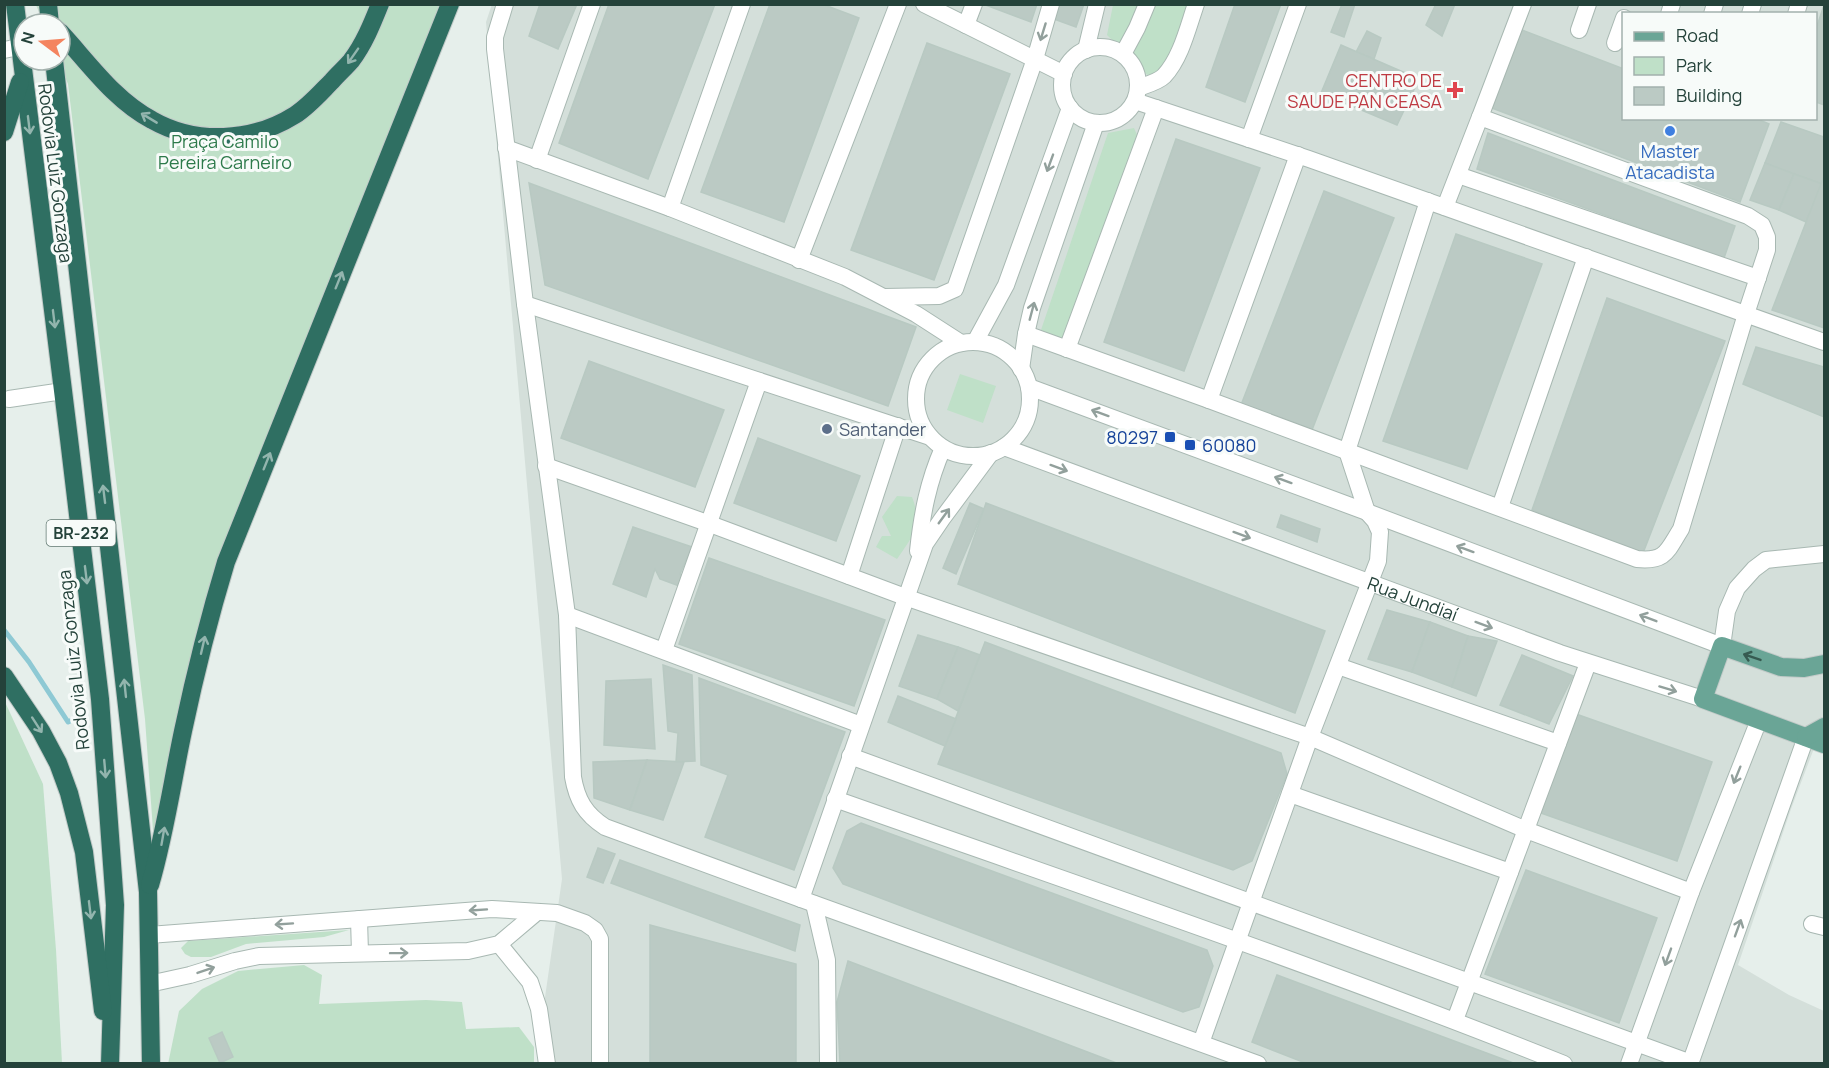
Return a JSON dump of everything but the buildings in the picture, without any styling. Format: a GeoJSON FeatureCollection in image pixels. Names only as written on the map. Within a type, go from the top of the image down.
{"type":"FeatureCollection","features":[{"type":"Feature","properties":{"kind":"highway"},"geometry":{"type":"LineString","coordinates":[[72,42],[123,99],[152,120],[180,132],[202,137],[241,136],[270,128],[296,114],[324,89],[350,62],[364,40],[380,4]]}},
{"type":"Feature","properties":{"kind":"highway"},"geometry":{"type":"LineString","coordinates":[[148,892],[162,846],[183,729],[208,622],[226,562],[450,4]]}},
{"type":"Feature","properties":{"kind":"highway","name":"Rodovia Luiz Gonzaga"},"geometry":{"type":"LineString","coordinates":[[55,72],[148,892],[150,1064]]}},
{"type":"Feature","properties":{"kind":"highway"},"geometry":{"type":"LineString","coordinates":[[4,132],[22,74]]}},
{"type":"Feature","properties":{"kind":"highway","name":"Rodovia Luiz Gonzaga"},"geometry":{"type":"LineString","coordinates":[[22,74],[100,699],[115,905],[110,1064]]}},
{"type":"Feature","properties":{"kind":"highway"},"geometry":{"type":"LineString","coordinates":[[4,676],[41,730],[58,763],[69,794],[84,852],[110,1064]]}},
{"type":"Feature","properties":{"kind":"main road"},"geometry":{"type":"LineString","coordinates":[[1702,699],[1722,646],[1781,667],[1804,668],[1824,664]]}},
{"type":"Feature","properties":{"kind":"main road","name":"Rua Jundiaí"},"geometry":{"type":"LineString","coordinates":[[1702,699],[1824,744]]}},
{"type":"Feature","properties":{"kind":"main road"},"geometry":{"type":"LineString","coordinates":[[1806,738],[1824,727]]}},
{"type":"Feature","properties":{"kind":"street"},"geometry":{"type":"LineString","coordinates":[[505,4],[495,37],[495,49],[525,304],[567,615],[573,777],[576,795],[584,810],[605,827],[1201,1043],[1221,1057],[1258,1064]]}},
{"type":"Feature","properties":{"kind":"street"},"geometry":{"type":"LineString","coordinates":[[537,160],[592,4]]}},
{"type":"Feature","properties":{"kind":"street"},"geometry":{"type":"LineString","coordinates":[[670,208],[742,4]]}},
{"type":"Feature","properties":{"kind":"street"},"geometry":{"type":"LineString","coordinates":[[799,260],[898,4]]}},
{"type":"Feature","properties":{"kind":"street"},"geometry":{"type":"LineString","coordinates":[[924,4],[1064,74]]}},
{"type":"Feature","properties":{"kind":"street"},"geometry":{"type":"LineString","coordinates":[[966,25],[974,4]]}},
{"type":"Feature","properties":{"kind":"street"},"geometry":{"type":"LineString","coordinates":[[884,297],[939,296],[955,290],[1035,59],[1051,4]]}},
{"type":"Feature","properties":{"kind":"street"},"geometry":{"type":"LineString","coordinates":[[1086,50],[1097,4]]}},
{"type":"Feature","properties":{"kind":"street"},"geometry":{"type":"LineString","coordinates":[[1123,54],[1147,4]]}},
{"type":"Feature","properties":{"kind":"street"},"geometry":{"type":"LineString","coordinates":[[1137,95],[1137,76],[1132,64],[1123,54],[1111,49],[1099,47],[1086,50],[1075,57],[1064,74],[1062,92],[1070,108],[1083,120],[1096,123],[1117,120],[1128,112],[1137,95],[1163,77],[1169,69],[1178,54],[1196,4]]}},
{"type":"Feature","properties":{"kind":"street"},"geometry":{"type":"LineString","coordinates":[[1249,139],[1298,4]]}},
{"type":"Feature","properties":{"kind":"street"},"geometry":{"type":"LineString","coordinates":[[1445,207],[1523,4]]}},
{"type":"Feature","properties":{"kind":"street"},"geometry":{"type":"LineString","coordinates":[[1579,30],[1587,4]]}},
{"type":"Feature","properties":{"kind":"street"},"geometry":{"type":"LineString","coordinates":[[1615,43],[1622,21]]}},
{"type":"Feature","properties":{"kind":"street"},"geometry":{"type":"LineString","coordinates":[[1137,95],[1156,108],[1298,155],[1824,342]]}},
{"type":"Feature","properties":{"kind":"street"},"geometry":{"type":"LineString","coordinates":[[968,343],[1006,285],[1070,108]]}},
{"type":"Feature","properties":{"kind":"street"},"geometry":{"type":"LineString","coordinates":[[1067,349],[1156,108]]}},
{"type":"Feature","properties":{"kind":"street"},"geometry":{"type":"LineString","coordinates":[[1026,334],[1637,559],[1653,561],[1666,553],[1681,529],[1767,250],[1767,237],[1762,225],[1748,216],[1480,117]]}},
{"type":"Feature","properties":{"kind":"street"},"geometry":{"type":"LineString","coordinates":[[1021,369],[1032,308],[1096,123]]}},
{"type":"Feature","properties":{"kind":"street"},"geometry":{"type":"LineString","coordinates":[[506,148],[670,208],[845,277],[968,343]]}},
{"type":"Feature","properties":{"kind":"street"},"geometry":{"type":"LineString","coordinates":[[1209,400],[1298,155]]}},
{"type":"Feature","properties":{"kind":"street"},"geometry":{"type":"LineString","coordinates":[[1458,176],[1758,278]]}},
{"type":"Feature","properties":{"kind":"street"},"geometry":{"type":"LineString","coordinates":[[1201,1043],[1310,736],[1378,561],[1380,532],[1375,521],[1367,512],[1347,451],[1428,201]]}},
{"type":"Feature","properties":{"kind":"street"},"geometry":{"type":"LineString","coordinates":[[1500,507],[1586,258]]}},
{"type":"Feature","properties":{"kind":"street"},"geometry":{"type":"LineString","coordinates":[[525,304],[898,426],[936,442],[958,455],[975,456],[998,450]]}},
{"type":"Feature","properties":{"kind":"street"},"geometry":{"type":"LineString","coordinates":[[828,1064],[827,960],[808,901],[835,800],[925,544],[942,519],[998,450],[1017,436],[1026,421],[1030,405],[1029,387],[1021,369],[1013,358],[989,344],[968,343],[943,351],[928,364],[919,381],[916,401],[920,420],[936,442],[932,474],[923,507],[916,566]]}},
{"type":"Feature","properties":{"kind":"street"},"geometry":{"type":"LineString","coordinates":[[664,651],[759,381]]}},
{"type":"Feature","properties":{"kind":"street"},"geometry":{"type":"LineString","coordinates":[[1029,387],[1722,646],[1727,611],[1737,588],[1754,569],[1766,560],[1824,554]]}},
{"type":"Feature","properties":{"kind":"street"},"geometry":{"type":"LineString","coordinates":[[9,399],[63,391]]}},
{"type":"Feature","properties":{"kind":"street"},"geometry":{"type":"LineString","coordinates":[[849,576],[898,426]]}},
{"type":"Feature","properties":{"kind":"street","name":"Rua Jundiaí"},"geometry":{"type":"LineString","coordinates":[[998,450],[1369,582],[1588,663],[1702,699]]}},
{"type":"Feature","properties":{"kind":"street"},"geometry":{"type":"LineString","coordinates":[[546,466],[905,597],[1310,736],[1526,830],[1691,892]]}},
{"type":"Feature","properties":{"kind":"street"},"geometry":{"type":"LineString","coordinates":[[567,615],[861,726]]}},
{"type":"Feature","properties":{"kind":"street"},"geometry":{"type":"LineString","coordinates":[[1455,1020],[1588,663]]}},
{"type":"Feature","properties":{"kind":"street"},"geometry":{"type":"LineString","coordinates":[[1338,666],[1558,743]]}},
{"type":"Feature","properties":{"kind":"street"},"geometry":{"type":"LineString","coordinates":[[1629,1064],[1691,892],[1759,720]]}},
{"type":"Feature","properties":{"kind":"street"},"geometry":{"type":"LineString","coordinates":[[850,756],[1690,1063],[1806,738]]}},
{"type":"Feature","properties":{"kind":"street"},"geometry":{"type":"LineString","coordinates":[[1290,794],[1510,872]]}},
{"type":"Feature","properties":{"kind":"street"},"geometry":{"type":"LineString","coordinates":[[835,800],[1238,940],[1455,1020],[1564,1064]]}},
{"type":"Feature","properties":{"kind":"street"},"geometry":{"type":"LineString","coordinates":[[149,935],[492,909],[557,913],[585,923],[595,930],[600,939],[600,1064]]}},
{"type":"Feature","properties":{"kind":"street"},"geometry":{"type":"LineString","coordinates":[[149,984],[260,956],[468,951],[499,944],[537,912]]}},
{"type":"Feature","properties":{"kind":"street"},"geometry":{"type":"LineString","coordinates":[[359,919],[360,954]]}},
{"type":"Feature","properties":{"kind":"street"},"geometry":{"type":"LineString","coordinates":[[499,944],[530,982],[539,1010],[547,1064]]}},
{"type":"Feature","properties":{"kind":"shaded area"},"geometry":{"type":"Polygon","coordinates":[[[492,4],[1824,5],[1824,722],[1791,809],[1738,965],[1789,995],[1824,1011],[1824,1063],[539,1063],[539,1039],[562,879],[486,22],[492,4]]]}},
{"type":"Feature","properties":{"kind":"green space","name":"Praça Camilo Pereira Carneiro"},"geometry":{"type":"Polygon","coordinates":[[[36,5],[443,5],[235,526],[155,858],[145,719],[68,84],[63,72],[72,72],[72,12],[39,12],[36,5]]]}},
{"type":"Feature","properties":{"kind":"green space"},"geometry":{"type":"Polygon","coordinates":[[[1113,5],[1146,5],[1124,52],[1107,35],[1113,5]]]}},
{"type":"Feature","properties":{"kind":"green space"},"geometry":{"type":"Polygon","coordinates":[[[1150,5],[1196,5],[1178,54],[1151,77],[1137,68],[1130,49],[1150,5]]]}},
{"type":"Feature","properties":{"kind":"green space"},"geometry":{"type":"Polygon","coordinates":[[[1134,128],[1142,146],[1066,341],[1041,330],[1108,133],[1134,128]]]}},
{"type":"Feature","properties":{"kind":"green space"},"geometry":{"type":"Polygon","coordinates":[[[960,374],[996,386],[983,423],[947,410],[960,374]]]}},
{"type":"Feature","properties":{"kind":"green space"},"geometry":{"type":"Polygon","coordinates":[[[897,496],[912,497],[917,515],[912,537],[897,559],[876,547],[882,536],[891,536],[882,517],[897,496]]]}},
{"type":"Feature","properties":{"kind":"green space"},"geometry":{"type":"Polygon","coordinates":[[[5,702],[43,784],[62,1063],[5,1063],[5,702]]]}},
{"type":"Feature","properties":{"kind":"green space"},"geometry":{"type":"Polygon","coordinates":[[[349,930],[324,937],[246,944],[211,957],[191,957],[181,948],[188,941],[349,930]]]}},
{"type":"Feature","properties":{"kind":"green space"},"geometry":{"type":"Polygon","coordinates":[[[304,965],[322,975],[319,1004],[426,1000],[462,1002],[466,1029],[519,1027],[534,1047],[534,1063],[168,1064],[179,1011],[202,989],[238,971],[304,965]]]}},
{"type":"Feature","properties":{"kind":"waterway"},"geometry":{"type":"LineString","coordinates":[[4,630],[29,662],[68,722],[74,719]]}},
{"type":"Feature","properties":{"kind":"place","name":"CENTRO DE SAUDE PAN CEASA"},"geometry":{"type":"Point","coordinates":[1455,90]}},
{"type":"Feature","properties":{"kind":"place","name":"Master Atacadista"},"geometry":{"type":"Point","coordinates":[1670,131]}},
{"type":"Feature","properties":{"kind":"place","name":"Santander"},"geometry":{"type":"Point","coordinates":[827,429]}},
{"type":"Feature","properties":{"kind":"place","name":"80297"},"geometry":{"type":"Point","coordinates":[1170,437]}},
{"type":"Feature","properties":{"kind":"place","name":"60080"},"geometry":{"type":"Point","coordinates":[1190,445]}}]}
